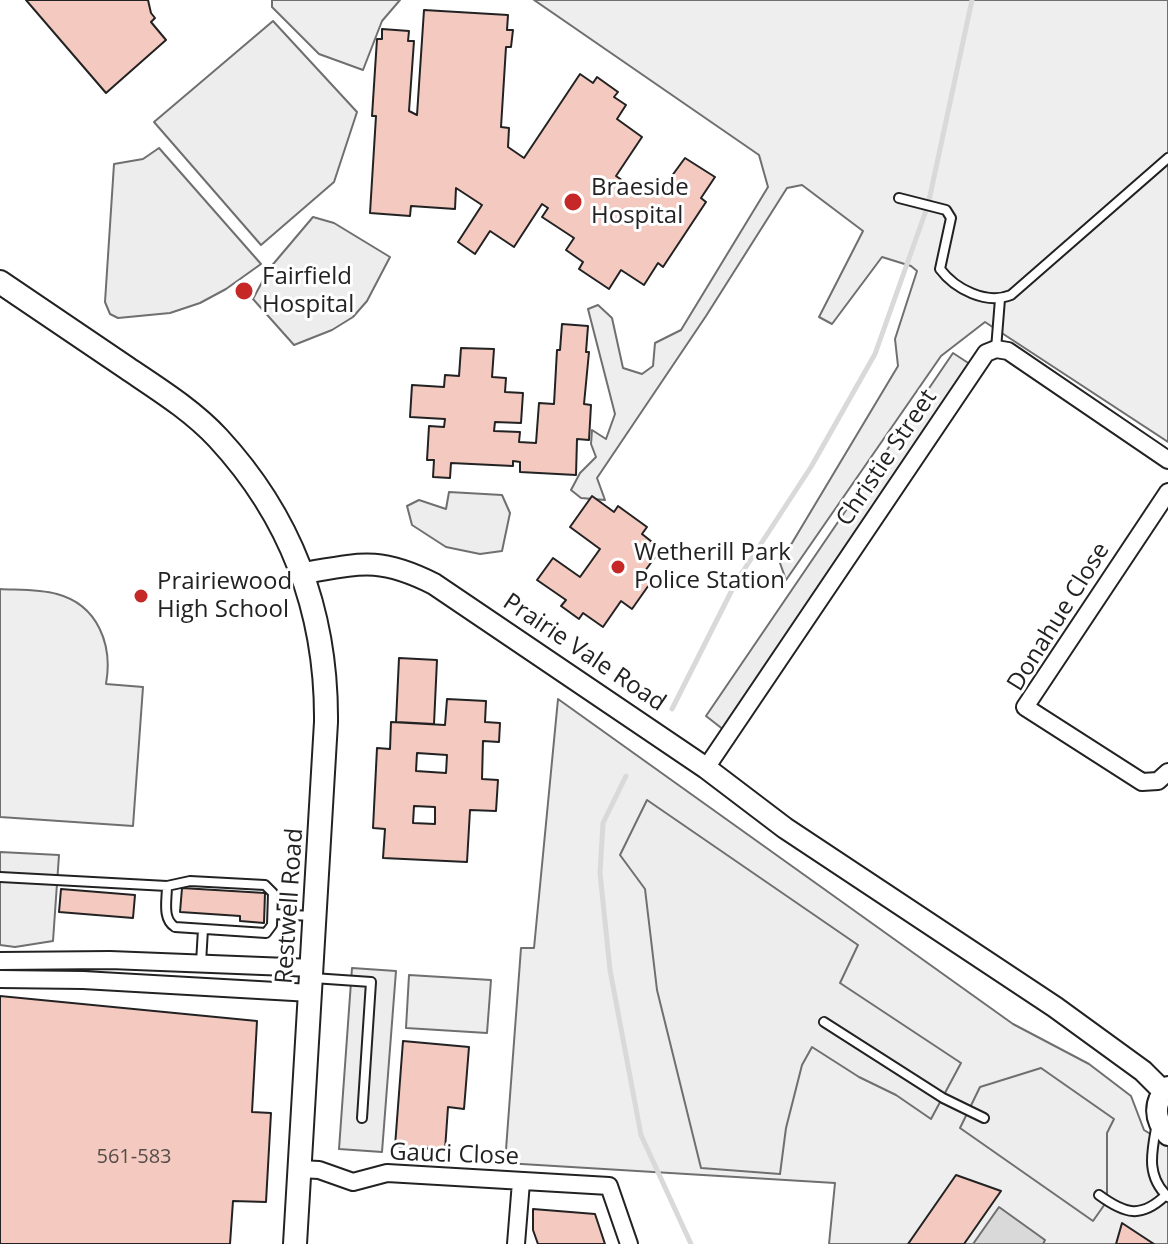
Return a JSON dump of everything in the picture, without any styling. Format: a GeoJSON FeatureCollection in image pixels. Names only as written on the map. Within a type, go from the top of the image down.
{"type":"FeatureCollection","features":[{"type":"Feature","properties":{"kind":"main road"},"geometry":{"type":"LineString","coordinates":[[0,282],[178,403],[217,437],[255,483],[304,573]]}},
{"type":"Feature","properties":{"kind":"main road","name":"Restwell Road"},"geometry":{"type":"LineString","coordinates":[[295,1244],[316,917],[326,696],[320,637],[304,573]]}},
{"type":"Feature","properties":{"kind":"street"},"geometry":{"type":"LineString","coordinates":[[996,349],[1008,351],[1168,460]]}},
{"type":"Feature","properties":{"kind":"street","name":"Christie Street"},"geometry":{"type":"LineString","coordinates":[[706,768],[986,353],[996,349]]}},
{"type":"Feature","properties":{"kind":"street","name":"Donahue Close"},"geometry":{"type":"LineString","coordinates":[[1168,492],[1025,707],[1142,782],[1158,781],[1168,772]]}},
{"type":"Feature","properties":{"kind":"street","name":"Prairie Vale Road"},"geometry":{"type":"LineString","coordinates":[[304,573],[368,563],[382,564],[414,574],[468,605],[706,768],[785,828],[1055,1007],[1166,1089]]}},
{"type":"Feature","properties":{"kind":"street"},"geometry":{"type":"LineString","coordinates":[[0,961],[110,960],[201,964],[312,980]]}},
{"type":"Feature","properties":{"kind":"street"},"geometry":{"type":"LineString","coordinates":[[0,979],[312,980]]}},
{"type":"Feature","properties":{"kind":"street"},"geometry":{"type":"LineString","coordinates":[[1163,1127],[1158,1099],[1166,1089]]}},
{"type":"Feature","properties":{"kind":"street","name":"Gauci Close"},"geometry":{"type":"LineString","coordinates":[[299,1169],[319,1170],[353,1182],[387,1173],[609,1186],[629,1244]]}},
{"type":"Feature","properties":{"kind":"street"},"geometry":{"type":"LineString","coordinates":[[516,1244],[521,1182]]}},
{"type":"Feature","properties":{"kind":"lane"},"geometry":{"type":"LineString","coordinates":[[899,198],[946,210],[951,218],[940,269],[948,281],[985,298],[1000,299],[1011,295],[1168,158]]}},
{"type":"Feature","properties":{"kind":"lane"},"geometry":{"type":"LineString","coordinates":[[996,349],[1000,299]]}},
{"type":"Feature","properties":{"kind":"lane"},"geometry":{"type":"LineString","coordinates":[[0,877],[167,886],[190,881],[265,885],[273,893],[272,925],[266,933],[175,927],[168,923],[167,886]]}},
{"type":"Feature","properties":{"kind":"lane"},"geometry":{"type":"LineString","coordinates":[[273,914],[316,917]]}},
{"type":"Feature","properties":{"kind":"lane"},"geometry":{"type":"LineString","coordinates":[[201,964],[203,929]]}},
{"type":"Feature","properties":{"kind":"lane"},"geometry":{"type":"LineString","coordinates":[[312,980],[371,982],[362,1118]]}},
{"type":"Feature","properties":{"kind":"lane"},"geometry":{"type":"LineString","coordinates":[[824,1022],[943,1098],[984,1118]]}},
{"type":"Feature","properties":{"kind":"lane"},"geometry":{"type":"LineString","coordinates":[[1099,1195],[1115,1206],[1138,1212],[1150,1209],[1167,1196],[1159,1188],[1151,1169],[1163,1127]]}},
{"type":"Feature","properties":{"kind":"shaded area"},"geometry":{"type":"Polygon","coordinates":[[[272,0],[400,0],[382,21],[363,70],[319,54],[272,7],[272,0]]]}},
{"type":"Feature","properties":{"kind":"shaded area"},"geometry":{"type":"Polygon","coordinates":[[[534,0],[1168,0],[1168,442],[985,322],[941,356],[786,580],[780,563],[898,366],[895,339],[917,271],[911,266],[882,257],[832,324],[819,317],[863,231],[802,185],[787,188],[597,478],[605,500],[581,498],[571,490],[580,473],[596,457],[591,444],[592,430],[606,439],[615,414],[588,309],[598,305],[612,318],[623,368],[642,374],[653,366],[655,343],[681,330],[768,187],[759,155],[534,0]]]}},
{"type":"Feature","properties":{"kind":"shaded area"},"geometry":{"type":"Polygon","coordinates":[[[273,21],[357,112],[334,182],[261,245],[154,122],[273,21]]]}},
{"type":"Feature","properties":{"kind":"shaded area"},"geometry":{"type":"Polygon","coordinates":[[[159,148],[261,264],[200,303],[170,313],[118,318],[110,314],[105,302],[114,164],[143,159],[159,148]]]}},
{"type":"Feature","properties":{"kind":"shaded area"},"geometry":{"type":"Polygon","coordinates":[[[313,217],[334,223],[390,257],[367,301],[353,317],[332,330],[294,345],[253,299],[269,269],[313,217]]]}},
{"type":"Feature","properties":{"kind":"shaded area"},"geometry":{"type":"Polygon","coordinates":[[[953,353],[976,368],[729,734],[706,716],[953,353]]]}},
{"type":"Feature","properties":{"kind":"shaded area"},"geometry":{"type":"Polygon","coordinates":[[[449,492],[502,495],[510,513],[502,551],[480,554],[446,547],[412,525],[407,506],[419,500],[446,509],[449,492]]]}},
{"type":"Feature","properties":{"kind":"shaded area"},"geometry":{"type":"Polygon","coordinates":[[[0,589],[50,592],[83,607],[100,628],[104,641],[108,669],[106,684],[143,687],[133,826],[0,817],[0,589]]]}},
{"type":"Feature","properties":{"kind":"shaded area"},"geometry":{"type":"Polygon","coordinates":[[[558,699],[1013,1024],[1089,1064],[1131,1096],[1144,1130],[1168,1145],[1168,1244],[829,1244],[835,1183],[505,1163],[521,948],[534,948],[558,699]]]}},
{"type":"Feature","properties":{"kind":"shaded area"},"geometry":{"type":"Polygon","coordinates":[[[647,800],[858,945],[840,983],[961,1063],[931,1119],[896,1095],[859,1077],[812,1047],[802,1065],[786,1128],[780,1174],[701,1168],[657,990],[645,889],[620,855],[647,800]]]}},
{"type":"Feature","properties":{"kind":"shaded area"},"geometry":{"type":"Polygon","coordinates":[[[0,852],[59,855],[53,941],[15,947],[0,945],[0,852]]]}},
{"type":"Feature","properties":{"kind":"shaded area"},"geometry":{"type":"Polygon","coordinates":[[[352,968],[396,971],[382,1152],[339,1149],[352,968]]]}},
{"type":"Feature","properties":{"kind":"shaded area"},"geometry":{"type":"Polygon","coordinates":[[[409,975],[491,980],[487,1033],[406,1028],[409,975]]]}},
{"type":"Feature","properties":{"kind":"shaded area"},"geometry":{"type":"Polygon","coordinates":[[[1041,1068],[1114,1119],[1107,1133],[1107,1201],[1093,1221],[960,1128],[980,1087],[1041,1068]]]}},
{"type":"Feature","properties":{"kind":"shaded area"},"geometry":{"type":"Polygon","coordinates":[[[999,1207],[1045,1240],[1043,1244],[973,1244],[999,1207]]]}},
{"type":"Feature","properties":{"kind":"building"},"geometry":{"type":"Polygon","coordinates":[[[26,0],[148,0],[155,18],[151,22],[166,40],[106,93],[26,0]]]}},
{"type":"Feature","properties":{"kind":"building"},"geometry":{"type":"Polygon","coordinates":[[[424,10],[508,15],[507,30],[513,30],[511,47],[506,47],[501,127],[509,128],[508,147],[524,158],[580,74],[593,83],[597,77],[618,92],[614,97],[626,105],[617,119],[642,137],[616,176],[642,194],[649,185],[660,192],[685,158],[715,177],[701,198],[706,202],[663,267],[658,263],[644,285],[621,270],[609,289],[579,269],[583,262],[566,250],[574,238],[542,217],[548,208],[542,204],[514,247],[490,231],[475,254],[458,242],[482,205],[456,188],[455,209],[411,206],[410,216],[370,213],[377,39],[382,39],[382,29],[409,31],[408,41],[414,41],[409,111],[417,115],[424,10]]]}},
{"type":"Feature","properties":{"kind":"building"},"geometry":{"type":"Polygon","coordinates":[[[562,324],[588,326],[584,404],[591,405],[589,440],[577,439],[576,475],[520,472],[520,462],[513,461],[513,466],[451,463],[450,478],[433,477],[434,460],[427,460],[429,426],[444,427],[445,419],[410,417],[412,385],[444,387],[445,375],[459,376],[461,348],[494,349],[492,377],[506,378],[505,392],[523,393],[521,423],[495,422],[494,431],[520,432],[519,442],[536,443],[539,403],[554,404],[562,324]]]}},
{"type":"Feature","properties":{"kind":"building","name":"Wetherill Park Police Station"},"geometry":{"type":"Polygon","coordinates":[[[592,496],[614,512],[618,506],[647,527],[642,534],[661,549],[642,575],[651,582],[632,609],[621,601],[603,627],[583,613],[579,619],[561,606],[566,600],[537,580],[553,558],[580,577],[600,549],[570,527],[592,496]]]}},
{"type":"Feature","properties":{"kind":"building"},"geometry":{"type":"Polygon","coordinates":[[[399,658],[437,660],[434,724],[396,722],[399,658]]]}},
{"type":"Feature","properties":{"kind":"building"},"geometry":{"type":"Polygon","coordinates":[[[447,699],[486,701],[485,722],[500,723],[499,742],[483,741],[482,779],[498,780],[496,811],[470,810],[467,862],[383,858],[385,829],[373,828],[377,748],[390,749],[391,722],[445,725],[447,699]],[[417,753],[416,771],[446,773],[447,755],[417,753]],[[414,806],[413,823],[435,824],[435,807],[414,806]]]}},
{"type":"Feature","properties":{"kind":"building"},"geometry":{"type":"Polygon","coordinates":[[[182,888],[265,893],[264,923],[240,921],[240,916],[180,912],[182,888]]]}},
{"type":"Feature","properties":{"kind":"building"},"geometry":{"type":"Polygon","coordinates":[[[61,889],[135,895],[133,918],[59,912],[61,889]]]}},
{"type":"Feature","properties":{"kind":"building"},"geometry":{"type":"Polygon","coordinates":[[[0,996],[257,1021],[252,1112],[271,1113],[266,1202],[233,1201],[230,1244],[0,1244],[0,996]]]}},
{"type":"Feature","properties":{"kind":"building"},"geometry":{"type":"Polygon","coordinates":[[[403,1041],[469,1047],[464,1109],[448,1107],[445,1150],[395,1146],[403,1041]]]}},
{"type":"Feature","properties":{"kind":"building"},"geometry":{"type":"Polygon","coordinates":[[[956,1175],[1001,1191],[964,1244],[908,1244],[956,1175]]]}},
{"type":"Feature","properties":{"kind":"building"},"geometry":{"type":"Polygon","coordinates":[[[533,1209],[595,1214],[605,1244],[538,1244],[533,1230],[533,1209]]]}},
{"type":"Feature","properties":{"kind":"building"},"geometry":{"type":"Polygon","coordinates":[[[1122,1223],[1154,1244],[1116,1244],[1122,1223]]]}},
{"type":"Feature","properties":{"kind":"waterway"},"geometry":{"type":"LineString","coordinates":[[672,709],[736,582],[811,467],[875,354],[928,205],[972,0]]}},
{"type":"Feature","properties":{"kind":"waterway"},"geometry":{"type":"LineString","coordinates":[[626,776],[603,823],[600,873],[610,970],[641,1135],[691,1244]]}},
{"type":"Feature","properties":{"kind":"place","name":"Braeside Hospital"},"geometry":{"type":"Point","coordinates":[573,202]}},
{"type":"Feature","properties":{"kind":"place","name":"Fairfield Hospital"},"geometry":{"type":"Point","coordinates":[244,291]}},
{"type":"Feature","properties":{"kind":"place","name":"Wetherill Park Police Station"},"geometry":{"type":"Point","coordinates":[618,567]}},
{"type":"Feature","properties":{"kind":"place","name":"Prairiewood High School"},"geometry":{"type":"Point","coordinates":[141,596]}}]}
